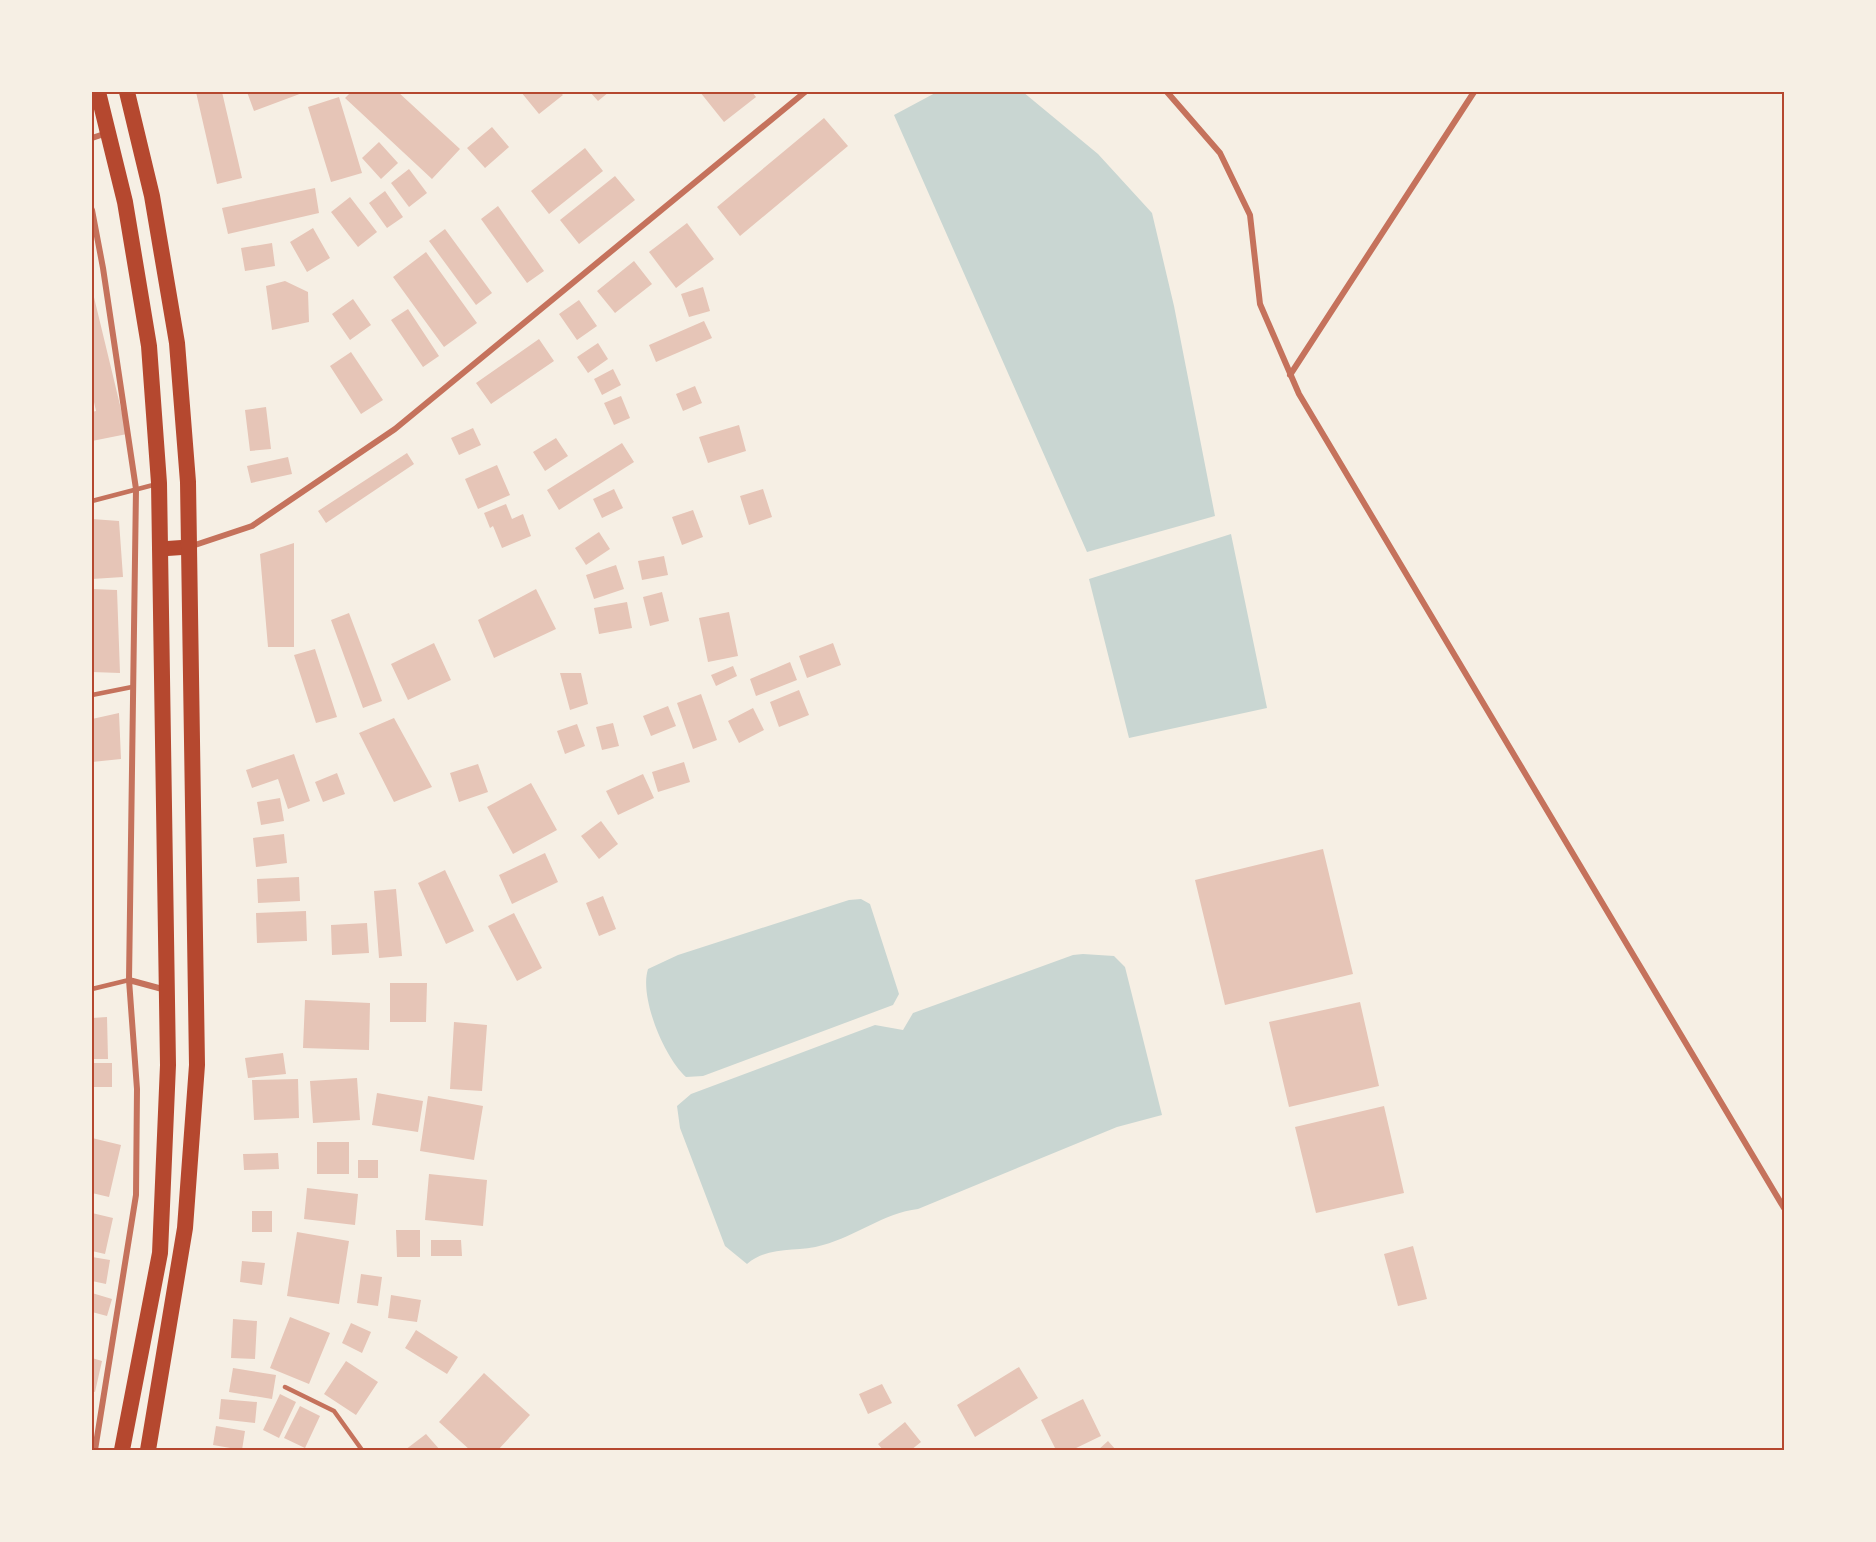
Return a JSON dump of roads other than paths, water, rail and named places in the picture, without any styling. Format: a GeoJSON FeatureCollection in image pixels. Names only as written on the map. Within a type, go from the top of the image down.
{"type":"FeatureCollection","features":[{"type":"Feature","properties":{"kind":"highway"},"geometry":{"type":"LineString","coordinates":[[98,92],[124,202],[149,346],[159,483],[168,1065],[160,1253],[122,1450]]}},
{"type":"Feature","properties":{"kind":"highway"},"geometry":{"type":"LineString","coordinates":[[127,92],[152,196],[177,343],[188,482],[197,1065],[185,1228],[148,1450]]}},
{"type":"Feature","properties":{"kind":"main road"},"geometry":{"type":"LineString","coordinates":[[160,549],[189,547]]}},
{"type":"Feature","properties":{"kind":"street"},"geometry":{"type":"LineString","coordinates":[[189,547],[252,526],[395,429],[805,92]]}},
{"type":"Feature","properties":{"kind":"street"},"geometry":{"type":"LineString","coordinates":[[1167,92],[1220,153],[1250,215],[1260,304],[1290,375],[1317,424],[1785,1208]]}},
{"type":"Feature","properties":{"kind":"street"},"geometry":{"type":"LineString","coordinates":[[1290,375],[1474,92]]}},
{"type":"Feature","properties":{"kind":"street"},"geometry":{"type":"LineString","coordinates":[[92,138],[108,133]]}},
{"type":"Feature","properties":{"kind":"street"},"geometry":{"type":"LineString","coordinates":[[92,210],[103,268],[136,489],[129,980],[137,1089],[136,1196],[95,1450]]}},
{"type":"Feature","properties":{"kind":"street"},"geometry":{"type":"LineString","coordinates":[[129,980],[167,990]]}},
{"type":"Feature","properties":{"kind":"lane"},"geometry":{"type":"LineString","coordinates":[[92,501],[159,483]]}},
{"type":"Feature","properties":{"kind":"lane"},"geometry":{"type":"LineString","coordinates":[[92,695],[132,687]]}},
{"type":"Feature","properties":{"kind":"lane"},"geometry":{"type":"LineString","coordinates":[[92,989],[129,980]]}},
{"type":"Feature","properties":{"kind":"lane"},"geometry":{"type":"LineString","coordinates":[[285,1387],[334,1411],[362,1450]]}}]}
